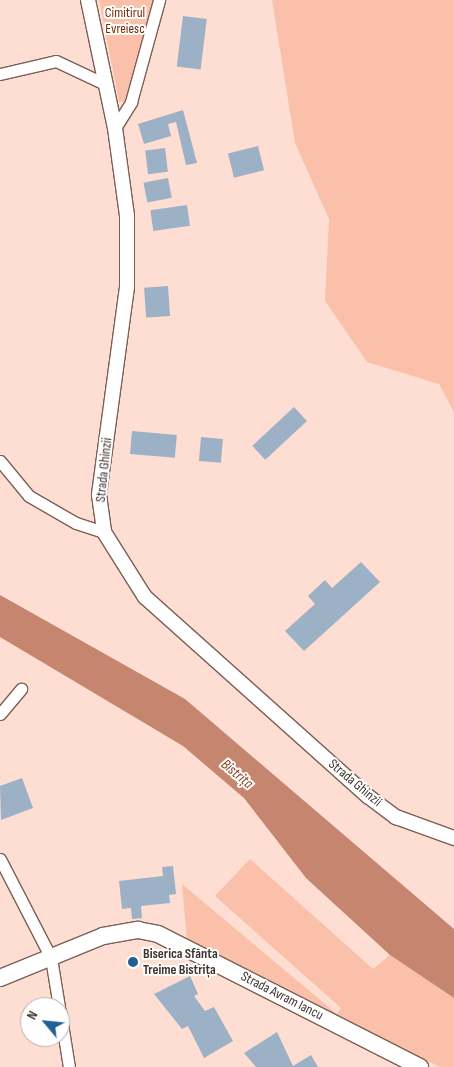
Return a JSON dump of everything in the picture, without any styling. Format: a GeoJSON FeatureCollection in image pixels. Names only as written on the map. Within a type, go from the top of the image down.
{"type":"FeatureCollection","features":[{"type":"Feature","properties":{"kind":"main road","name":"Strada Avram Iancu"},"geometry":{"type":"LineString","coordinates":[[0,978],[103,936],[138,930],[158,934],[420,1067]]}},
{"type":"Feature","properties":{"kind":"street","name":"Strada Ghinzii"},"geometry":{"type":"LineString","coordinates":[[88,0],[115,128],[127,216],[128,287],[99,495],[104,532],[145,597],[369,797],[396,817],[454,838]]}},
{"type":"Feature","properties":{"kind":"street"},"geometry":{"type":"LineString","coordinates":[[115,128],[131,102],[159,0]]}},
{"type":"Feature","properties":{"kind":"street"},"geometry":{"type":"LineString","coordinates":[[0,74],[56,61],[106,84]]}},
{"type":"Feature","properties":{"kind":"street"},"geometry":{"type":"LineString","coordinates":[[0,461],[30,496],[76,523],[104,532]]}},
{"type":"Feature","properties":{"kind":"street"},"geometry":{"type":"LineString","coordinates":[[0,714],[21,689]]}},
{"type":"Feature","properties":{"kind":"street"},"geometry":{"type":"LineString","coordinates":[[0,859],[51,958],[58,997]]}},
{"type":"Feature","properties":{"kind":"street"},"geometry":{"type":"LineString","coordinates":[[66,1047],[69,1067]]}},
{"type":"Feature","properties":{"kind":"green space","name":"Cimitirul Evreiesc"},"geometry":{"type":"Polygon","coordinates":[[[99,0],[153,0],[127,101],[119,102],[99,0]]]}},
{"type":"Feature","properties":{"kind":"green space"},"geometry":{"type":"Polygon","coordinates":[[[272,0],[454,0],[454,412],[439,384],[367,362],[325,301],[329,219],[295,143],[272,0]]]}},
{"type":"Feature","properties":{"kind":"green space"},"geometry":{"type":"Polygon","coordinates":[[[250,859],[373,969],[390,955],[454,998],[454,1067],[440,1067],[187,941],[182,884],[337,1014],[341,1008],[215,896],[250,859]]]}},
{"type":"Feature","properties":{"kind":"water","name":"Bistrița"},"geometry":{"type":"Polygon","coordinates":[[[0,595],[185,699],[454,929],[454,998],[390,955],[306,878],[244,798],[183,746],[0,637],[0,595]]]}},
{"type":"Feature","properties":{"kind":"building"},"geometry":{"type":"Polygon","coordinates":[[[183,16],[207,19],[201,70],[177,67],[183,16]]]}},
{"type":"Feature","properties":{"kind":"building"},"geometry":{"type":"Polygon","coordinates":[[[183,110],[197,163],[186,165],[176,122],[168,124],[171,136],[144,144],[138,124],[183,110]]]}},
{"type":"Feature","properties":{"kind":"building"},"geometry":{"type":"Polygon","coordinates":[[[258,146],[264,170],[234,178],[228,153],[258,146]]]}},
{"type":"Feature","properties":{"kind":"building"},"geometry":{"type":"Polygon","coordinates":[[[165,148],[168,172],[148,174],[145,150],[165,148]]]}},
{"type":"Feature","properties":{"kind":"building"},"geometry":{"type":"Polygon","coordinates":[[[168,178],[172,198],[147,202],[143,183],[168,178]]]}},
{"type":"Feature","properties":{"kind":"building"},"geometry":{"type":"Polygon","coordinates":[[[187,205],[190,226],[153,231],[150,210],[187,205]]]}},
{"type":"Feature","properties":{"kind":"building"},"geometry":{"type":"Polygon","coordinates":[[[168,286],[170,316],[146,318],[144,288],[168,286]]]}},
{"type":"Feature","properties":{"kind":"building"},"geometry":{"type":"Polygon","coordinates":[[[294,407],[307,421],[265,460],[252,446],[294,407]]]}},
{"type":"Feature","properties":{"kind":"building"},"geometry":{"type":"Polygon","coordinates":[[[132,431],[177,435],[175,458],[130,454],[132,431]]]}},
{"type":"Feature","properties":{"kind":"building"},"geometry":{"type":"Polygon","coordinates":[[[201,437],[223,439],[221,463],[199,461],[201,437]]]}},
{"type":"Feature","properties":{"kind":"building"},"geometry":{"type":"Polygon","coordinates":[[[361,562],[380,582],[304,651],[285,631],[315,604],[308,596],[325,580],[332,588],[361,562]]]}},
{"type":"Feature","properties":{"kind":"building"},"geometry":{"type":"Polygon","coordinates":[[[22,778],[33,808],[1,820],[0,786],[22,778]]]}},
{"type":"Feature","properties":{"kind":"building"},"geometry":{"type":"Polygon","coordinates":[[[173,866],[176,894],[169,895],[170,903],[141,906],[142,918],[132,919],[131,908],[122,909],[119,881],[163,876],[162,867],[173,866]]]}},
{"type":"Feature","properties":{"kind":"building"},"geometry":{"type":"Polygon","coordinates":[[[190,976],[198,994],[194,996],[205,1011],[214,1007],[233,1041],[204,1058],[188,1026],[182,1029],[154,994],[190,976]]]}},
{"type":"Feature","properties":{"kind":"building"},"geometry":{"type":"Polygon","coordinates":[[[277,1032],[293,1066],[311,1055],[318,1067],[256,1067],[244,1053],[277,1032]]]}},
{"type":"Feature","properties":{"kind":"place","name":"Biserica Sfânta Treime Bistrița"},"geometry":{"type":"Point","coordinates":[133,962]}}]}
